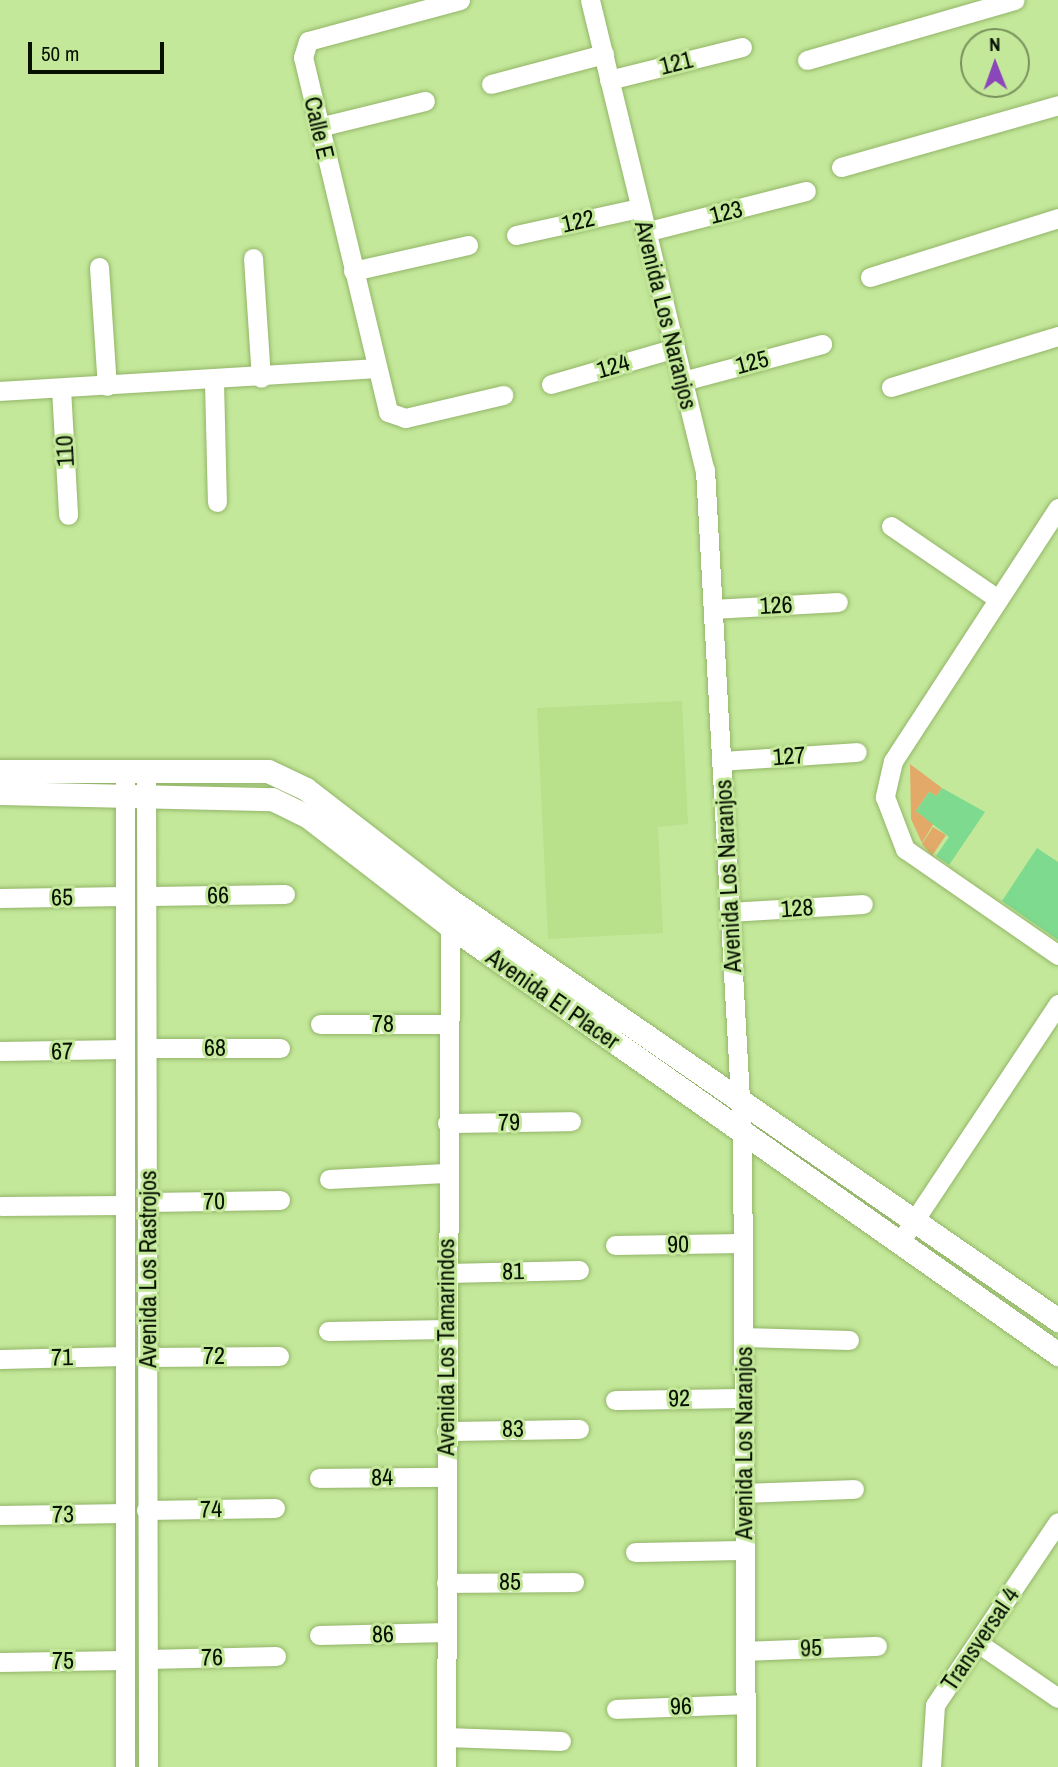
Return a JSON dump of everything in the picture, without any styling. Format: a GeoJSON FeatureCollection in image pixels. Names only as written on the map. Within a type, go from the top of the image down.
{"type":"FeatureCollection","features":[{"type":"Feature","properties":{"kind":"street","name":"Calle E"},"geometry":{"type":"LineString","coordinates":[[460,0],[308,41],[303,57],[388,412],[405,418],[503,395]]}},
{"type":"Feature","properties":{"kind":"street","name":"Avenida Los Naranjos"},"geometry":{"type":"LineString","coordinates":[[590,0],[705,471],[742,1133],[746,1767]]}},
{"type":"Feature","properties":{"kind":"street"},"geometry":{"type":"LineString","coordinates":[[807,60],[1015,0]]}},
{"type":"Feature","properties":{"kind":"street","name":"121"},"geometry":{"type":"LineString","coordinates":[[609,79],[742,47]]}},
{"type":"Feature","properties":{"kind":"street"},"geometry":{"type":"LineString","coordinates":[[491,84],[604,54]]}},
{"type":"Feature","properties":{"kind":"street"},"geometry":{"type":"LineString","coordinates":[[318,127],[425,102]]}},
{"type":"Feature","properties":{"kind":"street"},"geometry":{"type":"LineString","coordinates":[[841,167],[1058,105]]}},
{"type":"Feature","properties":{"kind":"street","name":"123"},"geometry":{"type":"LineString","coordinates":[[645,232],[806,191]]}},
{"type":"Feature","properties":{"kind":"street","name":"122"},"geometry":{"type":"LineString","coordinates":[[516,235],[639,208]]}},
{"type":"Feature","properties":{"kind":"street"},"geometry":{"type":"LineString","coordinates":[[870,276],[1058,218]]}},
{"type":"Feature","properties":{"kind":"street"},"geometry":{"type":"LineString","coordinates":[[353,271],[468,245]]}},
{"type":"Feature","properties":{"kind":"street"},"geometry":{"type":"LineString","coordinates":[[253,258],[261,378]]}},
{"type":"Feature","properties":{"kind":"street"},"geometry":{"type":"LineString","coordinates":[[99,267],[107,386]]}},
{"type":"Feature","properties":{"kind":"street"},"geometry":{"type":"LineString","coordinates":[[891,387],[1058,336]]}},
{"type":"Feature","properties":{"kind":"street","name":"125"},"geometry":{"type":"LineString","coordinates":[[683,381],[822,344]]}},
{"type":"Feature","properties":{"kind":"street","name":"124"},"geometry":{"type":"LineString","coordinates":[[551,384],[675,348]]}},
{"type":"Feature","properties":{"kind":"street"},"geometry":{"type":"LineString","coordinates":[[0,391],[214,382],[376,368]]}},
{"type":"Feature","properties":{"kind":"street"},"geometry":{"type":"LineString","coordinates":[[214,382],[217,502]]}},
{"type":"Feature","properties":{"kind":"street","name":"110"},"geometry":{"type":"LineString","coordinates":[[61,388],[68,515]]}},
{"type":"Feature","properties":{"kind":"street"},"geometry":{"type":"LineString","coordinates":[[1058,508],[893,761],[887,805],[905,849],[1058,954]]}},
{"type":"Feature","properties":{"kind":"street"},"geometry":{"type":"LineString","coordinates":[[891,526],[998,599]]}},
{"type":"Feature","properties":{"kind":"street","name":"126"},"geometry":{"type":"LineString","coordinates":[[713,609],[838,602]]}},
{"type":"Feature","properties":{"kind":"street","name":"127"},"geometry":{"type":"LineString","coordinates":[[722,761],[856,752]]}},
{"type":"Feature","properties":{"kind":"street","name":"Avenida El Placer"},"geometry":{"type":"LineString","coordinates":[[0,771],[268,771],[306,789],[447,898],[1058,1320]]}},
{"type":"Feature","properties":{"kind":"street","name":"Avenida Los Rastrojos"},"geometry":{"type":"LineString","coordinates":[[135,771],[136,797],[150,896],[146,1510],[148,1767]]}},
{"type":"Feature","properties":{"kind":"street","name":"Avenida El Placer"},"geometry":{"type":"LineString","coordinates":[[0,793],[272,799],[307,816],[450,926],[1058,1354]]}},
{"type":"Feature","properties":{"kind":"street","name":"Avenida Los Rastrojos"},"geometry":{"type":"LineString","coordinates":[[125,1767],[124,896],[136,797]]}},
{"type":"Feature","properties":{"kind":"street","name":"66"},"geometry":{"type":"LineString","coordinates":[[150,896],[285,894]]}},
{"type":"Feature","properties":{"kind":"street","name":"65"},"geometry":{"type":"LineString","coordinates":[[0,898],[124,896]]}},
{"type":"Feature","properties":{"kind":"street","name":"128"},"geometry":{"type":"LineString","coordinates":[[730,912],[863,904]]}},
{"type":"Feature","properties":{"kind":"street","name":"Avenida Los Tamarindos"},"geometry":{"type":"LineString","coordinates":[[446,1767],[448,1329],[445,1173],[450,926]]}},
{"type":"Feature","properties":{"kind":"street"},"geometry":{"type":"LineString","coordinates":[[900,1242],[1058,1004]]}},
{"type":"Feature","properties":{"kind":"street","name":"78"},"geometry":{"type":"LineString","coordinates":[[320,1024],[446,1024]]}},
{"type":"Feature","properties":{"kind":"street","name":"68"},"geometry":{"type":"LineString","coordinates":[[150,1048],[280,1048]]}},
{"type":"Feature","properties":{"kind":"street","name":"67"},"geometry":{"type":"LineString","coordinates":[[0,1051],[124,1049]]}},
{"type":"Feature","properties":{"kind":"street","name":"79"},"geometry":{"type":"LineString","coordinates":[[447,1123],[571,1121]]}},
{"type":"Feature","properties":{"kind":"street"},"geometry":{"type":"LineString","coordinates":[[329,1179],[445,1173]]}},
{"type":"Feature","properties":{"kind":"street","name":"70"},"geometry":{"type":"LineString","coordinates":[[148,1202],[280,1200]]}},
{"type":"Feature","properties":{"kind":"street"},"geometry":{"type":"LineString","coordinates":[[1,1206],[124,1205]]}},
{"type":"Feature","properties":{"kind":"street","name":"90"},"geometry":{"type":"LineString","coordinates":[[615,1245],[742,1243]]}},
{"type":"Feature","properties":{"kind":"street","name":"81"},"geometry":{"type":"LineString","coordinates":[[447,1273],[579,1270]]}},
{"type":"Feature","properties":{"kind":"street"},"geometry":{"type":"LineString","coordinates":[[328,1331],[448,1329]]}},
{"type":"Feature","properties":{"kind":"street"},"geometry":{"type":"LineString","coordinates":[[743,1338],[849,1340]]}},
{"type":"Feature","properties":{"kind":"street","name":"71"},"geometry":{"type":"LineString","coordinates":[[0,1359],[125,1356]]}},
{"type":"Feature","properties":{"kind":"street","name":"72"},"geometry":{"type":"LineString","coordinates":[[149,1357],[279,1356]]}},
{"type":"Feature","properties":{"kind":"street","name":"92"},"geometry":{"type":"LineString","coordinates":[[615,1400],[743,1398]]}},
{"type":"Feature","properties":{"kind":"street","name":"83"},"geometry":{"type":"LineString","coordinates":[[446,1431],[579,1429]]}},
{"type":"Feature","properties":{"kind":"street","name":"84"},"geometry":{"type":"LineString","coordinates":[[319,1478],[446,1477]]}},
{"type":"Feature","properties":{"kind":"street"},"geometry":{"type":"LineString","coordinates":[[744,1493],[854,1489]]}},
{"type":"Feature","properties":{"kind":"street","name":"74"},"geometry":{"type":"LineString","coordinates":[[146,1510],[275,1508]]}},
{"type":"Feature","properties":{"kind":"street","name":"73"},"geometry":{"type":"LineString","coordinates":[[0,1515],[125,1513]]}},
{"type":"Feature","properties":{"kind":"street","name":"Transversal 4"},"geometry":{"type":"LineString","coordinates":[[930,1767],[935,1705],[1058,1522]]}},
{"type":"Feature","properties":{"kind":"street"},"geometry":{"type":"LineString","coordinates":[[635,1552],[744,1550]]}},
{"type":"Feature","properties":{"kind":"street","name":"85"},"geometry":{"type":"LineString","coordinates":[[446,1583],[574,1583]]}},
{"type":"Feature","properties":{"kind":"street","name":"86"},"geometry":{"type":"LineString","coordinates":[[319,1636],[447,1632]]}},
{"type":"Feature","properties":{"kind":"street"},"geometry":{"type":"LineString","coordinates":[[978,1643],[1058,1698]]}},
{"type":"Feature","properties":{"kind":"street","name":"95"},"geometry":{"type":"LineString","coordinates":[[745,1651],[877,1646]]}},
{"type":"Feature","properties":{"kind":"street","name":"76"},"geometry":{"type":"LineString","coordinates":[[148,1659],[276,1656]]}},
{"type":"Feature","properties":{"kind":"street","name":"75"},"geometry":{"type":"LineString","coordinates":[[0,1662],[125,1660]]}},
{"type":"Feature","properties":{"kind":"street","name":"96"},"geometry":{"type":"LineString","coordinates":[[616,1709],[745,1704]]}},
{"type":"Feature","properties":{"kind":"street"},"geometry":{"type":"LineString","coordinates":[[447,1737],[561,1741]]}},
{"type":"Feature","properties":{"kind":"shaded area"},"geometry":{"type":"Polygon","coordinates":[[[682,701],[688,824],[658,827],[663,933],[548,939],[537,708],[682,701]]]}},
{"type":"Feature","properties":{"kind":"shaded area"},"geometry":{"type":"Polygon","coordinates":[[[910,764],[942,788],[937,796],[929,792],[916,811],[934,823],[922,843],[911,819],[910,764]]]}},
{"type":"Feature","properties":{"kind":"shaded area"},"geometry":{"type":"Polygon","coordinates":[[[933,827],[946,835],[932,856],[922,844],[933,827]]]}},
{"type":"Feature","properties":{"kind":"building"},"geometry":{"type":"Polygon","coordinates":[[[942,788],[985,812],[949,865],[936,856],[949,837],[916,811],[929,792],[937,796],[942,788]]]}},
{"type":"Feature","properties":{"kind":"building"},"geometry":{"type":"Polygon","coordinates":[[[1037,848],[1058,862],[1058,940],[1002,901],[1037,848]]]}}]}
